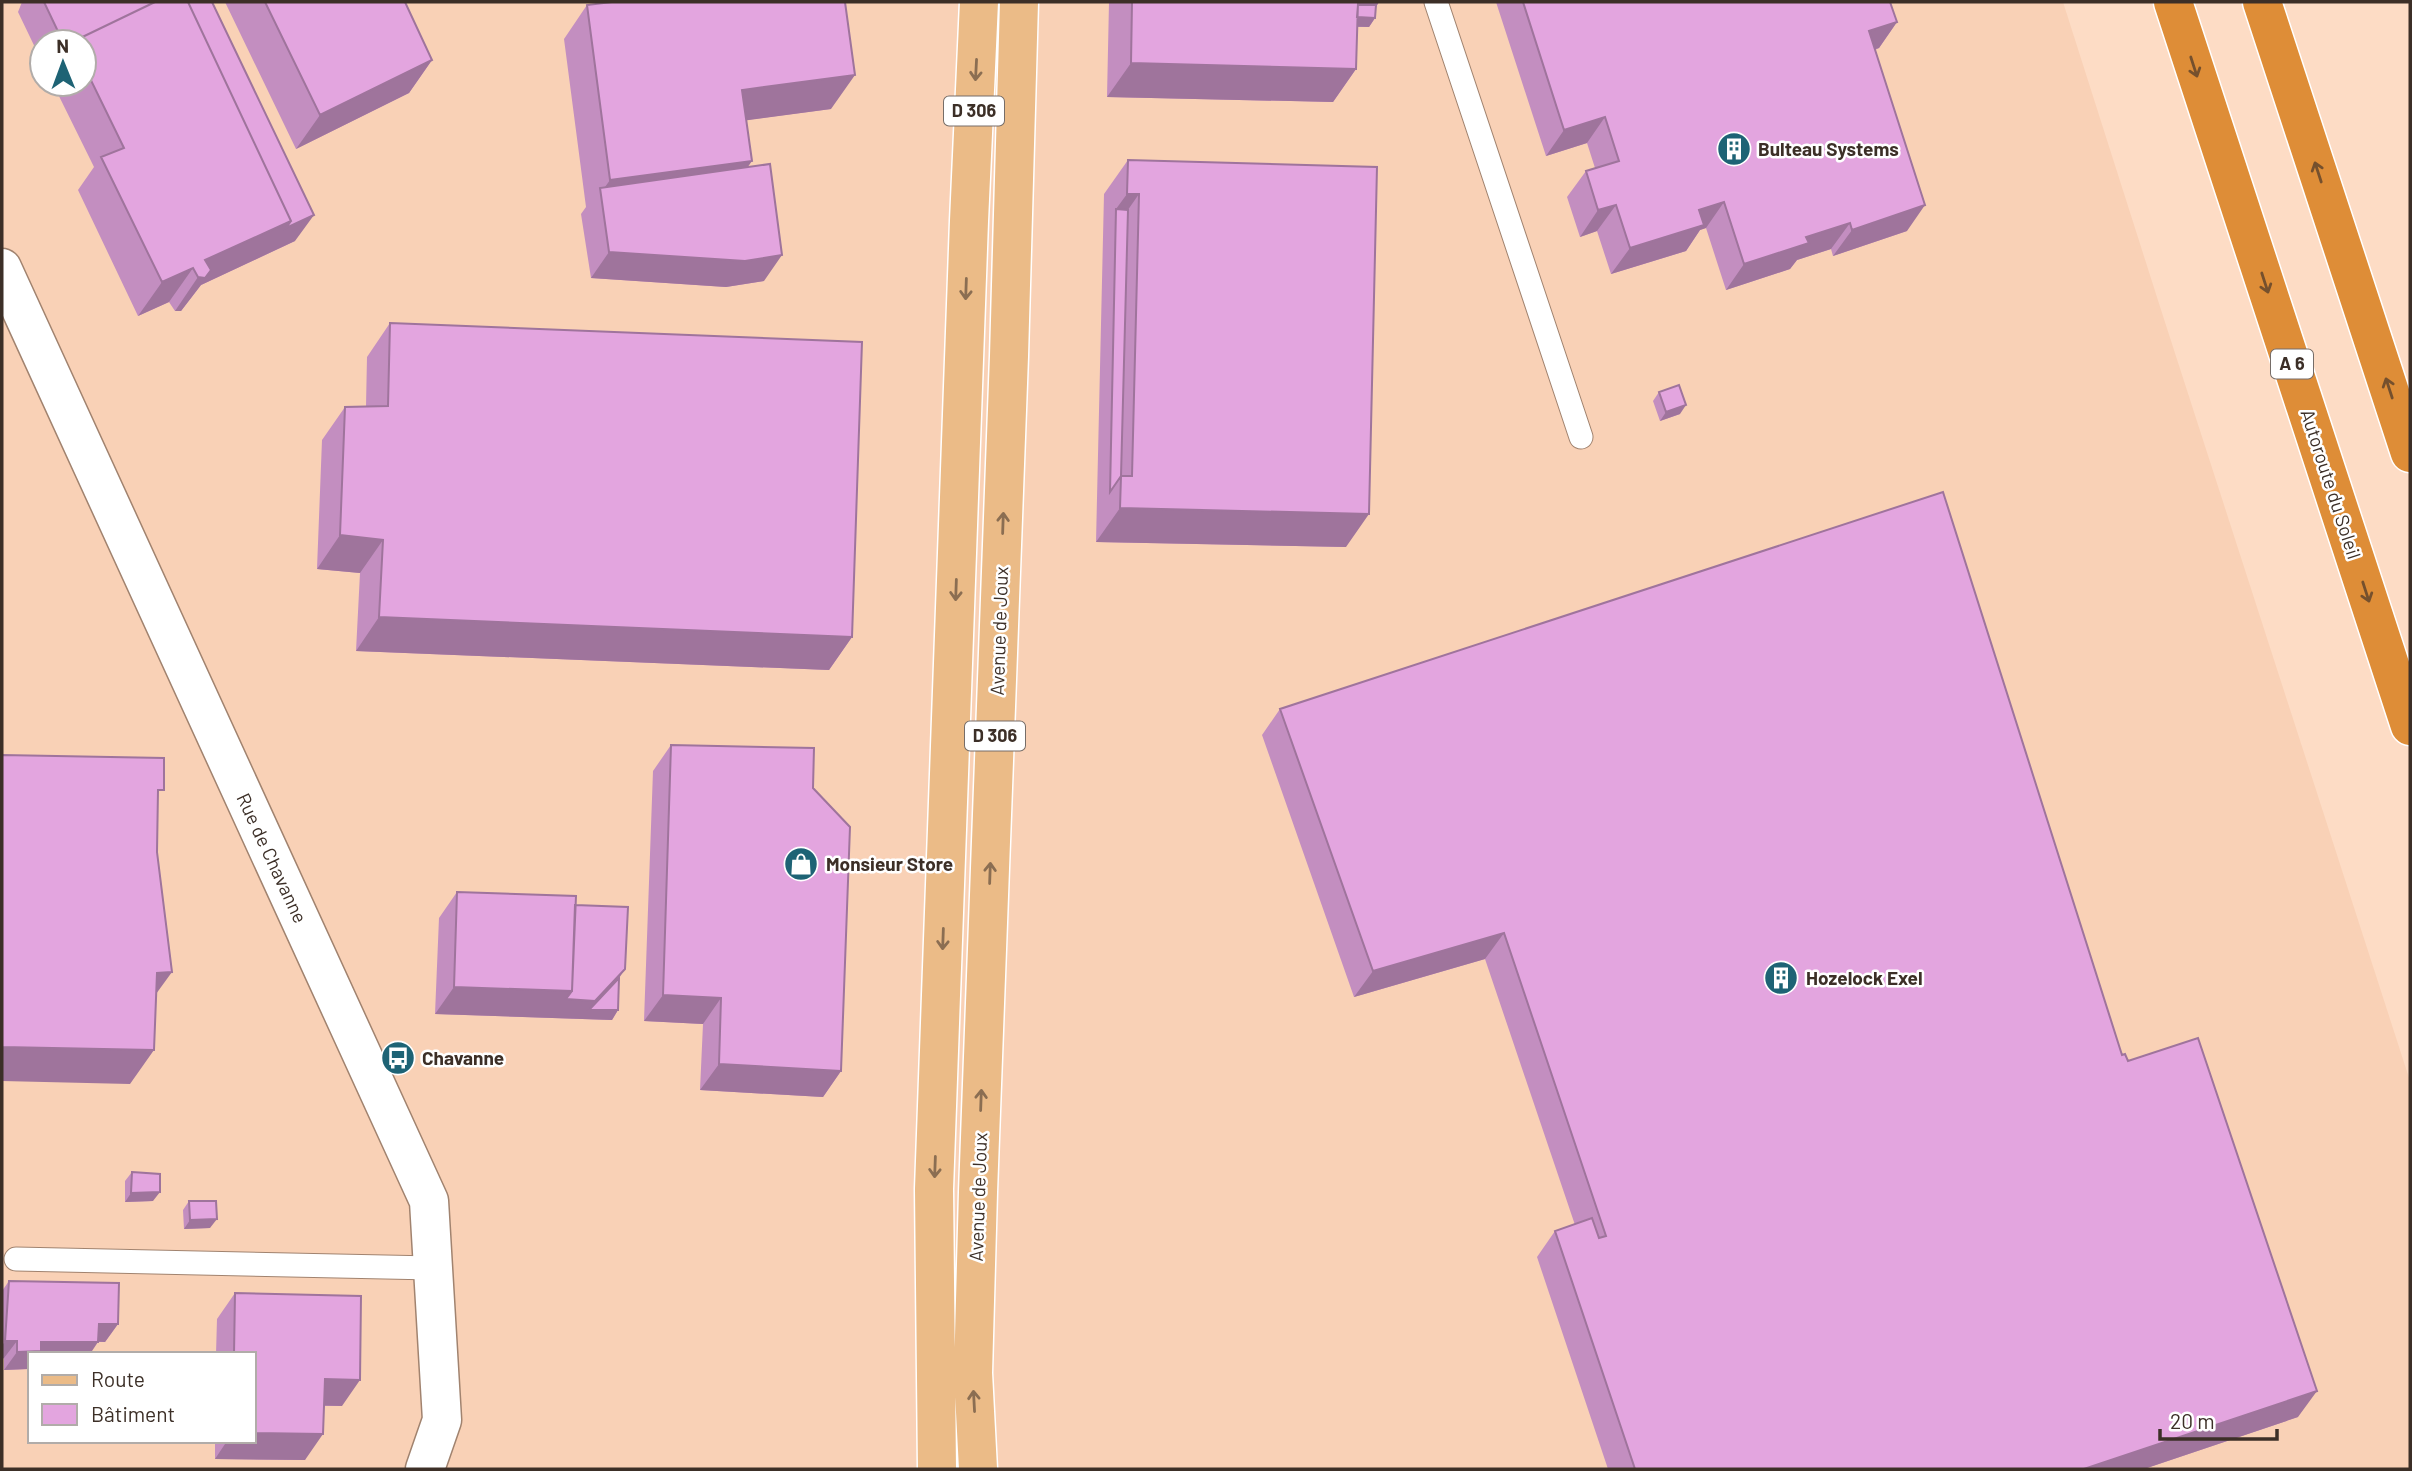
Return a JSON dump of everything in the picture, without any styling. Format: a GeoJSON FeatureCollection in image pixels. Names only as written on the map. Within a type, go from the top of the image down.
{"type":"FeatureCollection","features":[{"type":"Feature","properties":{"kind":"highway","name":"Autoroute du Soleil"},"geometry":{"type":"LineString","coordinates":[[2173,2],[2410,726]]}},
{"type":"Feature","properties":{"kind":"highway"},"geometry":{"type":"LineString","coordinates":[[2262,2],[2410,453]]}},
{"type":"Feature","properties":{"kind":"main road","name":"D 306"},"geometry":{"type":"LineString","coordinates":[[937,1469],[934,1189],[967,262],[979,2]]}},
{"type":"Feature","properties":{"kind":"main road","name":"Avenue de Joux"},"geometry":{"type":"LineString","coordinates":[[978,1469],[973,1373],[978,1192],[1010,356],[1019,2]]}},
{"type":"Feature","properties":{"kind":"street","name":"Rue de Chavanne"},"geometry":{"type":"LineString","coordinates":[[2,268],[429,1201],[442,1420],[425,1469]]}},
{"type":"Feature","properties":{"kind":"lane"},"geometry":{"type":"LineString","coordinates":[[1436,2],[1581,437]]}},
{"type":"Feature","properties":{"kind":"lane"},"geometry":{"type":"LineString","coordinates":[[16,1259],[433,1268]]}},
{"type":"Feature","properties":{"kind":"shaded area"},"geometry":{"type":"Polygon","coordinates":[[[2,2],[2063,2],[2410,1081],[2410,1469],[2,1469],[2,2]]]}},
{"type":"Feature","properties":{"kind":"building"},"geometry":{"type":"Polygon","coordinates":[[[44,2],[155,2],[98,29],[56,28],[44,2]]]}},
{"type":"Feature","properties":{"kind":"building"},"geometry":{"type":"Polygon","coordinates":[[[155,2],[188,2],[291,221],[205,260],[211,270],[205,278],[198,277],[193,268],[162,282],[101,157],[124,148],[98,95],[98,29],[155,2]]]}},
{"type":"Feature","properties":{"kind":"building"},"geometry":{"type":"Polygon","coordinates":[[[188,2],[212,2],[314,215],[286,228],[291,221],[188,2]]]}},
{"type":"Feature","properties":{"kind":"building"},"geometry":{"type":"Polygon","coordinates":[[[265,2],[405,2],[432,60],[320,115],[265,2]]]}},
{"type":"Feature","properties":{"kind":"building"},"geometry":{"type":"Polygon","coordinates":[[[612,2],[845,2],[855,75],[742,90],[752,161],[610,180],[587,5],[612,2]]]}},
{"type":"Feature","properties":{"kind":"building"},"geometry":{"type":"Polygon","coordinates":[[[1132,2],[1358,2],[1356,69],[1131,63],[1132,2]]]}},
{"type":"Feature","properties":{"kind":"building","name":"Bulteau Systems"},"geometry":{"type":"Polygon","coordinates":[[[1523,2],[1890,2],[1897,22],[1869,31],[1925,205],[1852,230],[1850,223],[1806,237],[1809,243],[1744,264],[1724,202],[1699,210],[1704,225],[1630,248],[1616,205],[1598,210],[1586,171],[1619,161],[1605,117],[1564,130],[1523,2]]]}},
{"type":"Feature","properties":{"kind":"building"},"geometry":{"type":"Polygon","coordinates":[[[1358,5],[1376,5],[1375,18],[1357,17],[1358,5]]]}},
{"type":"Feature","properties":{"kind":"building"},"geometry":{"type":"Polygon","coordinates":[[[1128,160],[1377,167],[1369,514],[1120,508],[1121,476],[1132,476],[1139,194],[1127,194],[1128,160]]]}},
{"type":"Feature","properties":{"kind":"building"},"geometry":{"type":"Polygon","coordinates":[[[770,164],[782,255],[745,261],[609,252],[600,188],[770,164]]]}},
{"type":"Feature","properties":{"kind":"building"},"geometry":{"type":"Polygon","coordinates":[[[1116,209],[1128,210],[1121,476],[1110,492],[1116,209]]]}},
{"type":"Feature","properties":{"kind":"building"},"geometry":{"type":"Polygon","coordinates":[[[390,323],[862,342],[852,637],[379,617],[383,540],[340,535],[345,407],[388,406],[390,323]]]}},
{"type":"Feature","properties":{"kind":"building"},"geometry":{"type":"Polygon","coordinates":[[[1679,385],[1686,405],[1666,412],[1659,392],[1679,385]]]}},
{"type":"Feature","properties":{"kind":"building","name":"Hozelock Exel"},"geometry":{"type":"Polygon","coordinates":[[[1943,492],[2122,1055],[2125,1054],[2128,1061],[2198,1038],[2317,1391],[2084,1469],[1635,1469],[1555,1231],[1592,1218],[1599,1238],[1606,1236],[1504,933],[1373,971],[1280,709],[1943,492]]]}},
{"type":"Feature","properties":{"kind":"building"},"geometry":{"type":"Polygon","coordinates":[[[671,745],[814,748],[813,788],[850,827],[841,1071],[719,1064],[721,998],[663,995],[671,745]]]}},
{"type":"Feature","properties":{"kind":"building"},"geometry":{"type":"Polygon","coordinates":[[[2,755],[164,758],[164,790],[158,790],[157,852],[172,972],[157,973],[154,1050],[2,1047],[2,755]]]}},
{"type":"Feature","properties":{"kind":"building"},"geometry":{"type":"Polygon","coordinates":[[[457,892],[576,896],[572,991],[454,987],[457,892]]]}},
{"type":"Feature","properties":{"kind":"building"},"geometry":{"type":"Polygon","coordinates":[[[575,905],[628,907],[625,969],[595,1001],[566,999],[572,991],[575,905]]]}},
{"type":"Feature","properties":{"kind":"building"},"geometry":{"type":"Polygon","coordinates":[[[619,978],[618,1010],[589,1010],[619,978]]]}},
{"type":"Feature","properties":{"kind":"building"},"geometry":{"type":"Polygon","coordinates":[[[132,1172],[160,1174],[160,1192],[131,1193],[132,1172]]]}},
{"type":"Feature","properties":{"kind":"building"},"geometry":{"type":"Polygon","coordinates":[[[189,1201],[216,1201],[217,1219],[190,1220],[189,1201]]]}},
{"type":"Feature","properties":{"kind":"building"},"geometry":{"type":"Polygon","coordinates":[[[9,1281],[119,1283],[118,1324],[99,1324],[98,1342],[41,1342],[41,1351],[17,1352],[17,1341],[5,1341],[9,1281]]]}},
{"type":"Feature","properties":{"kind":"building"},"geometry":{"type":"Polygon","coordinates":[[[235,1293],[361,1296],[360,1380],[325,1379],[323,1434],[256,1433],[256,1352],[234,1352],[235,1293]]]}},
{"type":"Feature","properties":{"kind":"place","name":"Bulteau Systems"},"geometry":{"type":"Point","coordinates":[1734,149]}},
{"type":"Feature","properties":{"kind":"place","name":"Monsieur Store"},"geometry":{"type":"Point","coordinates":[801,864]}},
{"type":"Feature","properties":{"kind":"place","name":"Hozelock Exel"},"geometry":{"type":"Point","coordinates":[1781,978]}},
{"type":"Feature","properties":{"kind":"place","name":"Chavanne"},"geometry":{"type":"Point","coordinates":[398,1058]}}]}
